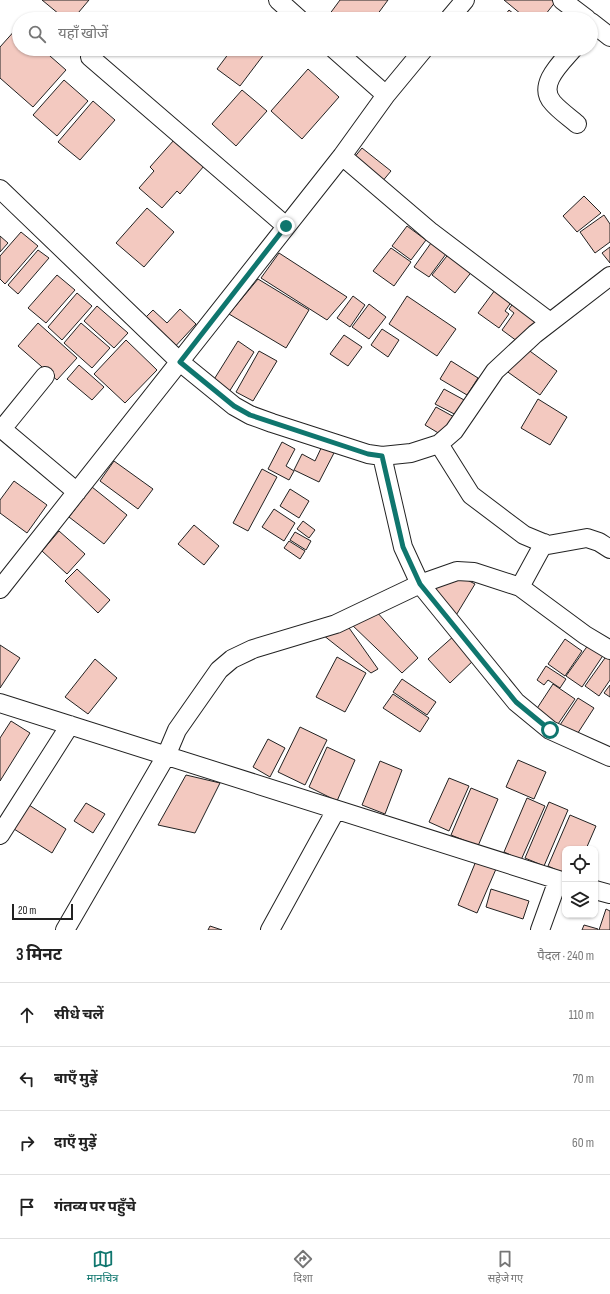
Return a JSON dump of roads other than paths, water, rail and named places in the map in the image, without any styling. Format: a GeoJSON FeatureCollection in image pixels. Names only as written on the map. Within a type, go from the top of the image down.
{"type":"FeatureCollection","features":[{"type":"Feature","properties":{"kind":"street"},"geometry":{"type":"LineString","coordinates":[[278,0],[291,12]]}},
{"type":"Feature","properties":{"kind":"street"},"geometry":{"type":"LineString","coordinates":[[455,12],[465,0]]}},
{"type":"Feature","properties":{"kind":"street"},"geometry":{"type":"LineString","coordinates":[[562,0],[576,12]]}},
{"type":"Feature","properties":{"kind":"street"},"geometry":{"type":"LineString","coordinates":[[598,29],[610,37]]}},
{"type":"Feature","properties":{"kind":"street"},"geometry":{"type":"LineString","coordinates":[[342,56],[386,95]]}},
{"type":"Feature","properties":{"kind":"street"},"geometry":{"type":"LineString","coordinates":[[0,589],[342,156],[386,95],[418,56]]}},
{"type":"Feature","properties":{"kind":"street"},"geometry":{"type":"LineString","coordinates":[[568,56],[551,76],[548,85],[548,94],[552,102],[577,124]]}},
{"type":"Feature","properties":{"kind":"street"},"geometry":{"type":"LineString","coordinates":[[90,57],[286,226]]}},
{"type":"Feature","properties":{"kind":"street"},"geometry":{"type":"LineString","coordinates":[[342,156],[431,232],[550,322]]}},
{"type":"Feature","properties":{"kind":"street"},"geometry":{"type":"LineString","coordinates":[[2,196],[180,362],[234,406],[250,415],[368,454],[382,456],[411,453],[439,444],[454,431],[495,371],[550,322],[610,276]]}},
{"type":"Feature","properties":{"kind":"street"},"geometry":{"type":"LineString","coordinates":[[45,376],[2,428],[77,492]]}},
{"type":"Feature","properties":{"kind":"street"},"geometry":{"type":"LineString","coordinates":[[439,444],[471,495],[524,535],[548,545],[586,538],[599,542],[610,549]]}},
{"type":"Feature","properties":{"kind":"street"},"geometry":{"type":"LineString","coordinates":[[382,456],[403,547],[420,584],[516,702],[550,730],[610,757]]}},
{"type":"Feature","properties":{"kind":"street"},"geometry":{"type":"LineString","coordinates":[[520,587],[544,543]]}},
{"type":"Feature","properties":{"kind":"street"},"geometry":{"type":"LineString","coordinates":[[65,930],[166,756],[177,730],[219,670],[232,659],[253,649],[342,622],[420,584],[457,571],[474,572],[520,587],[585,635],[610,650]]}},
{"type":"Feature","properties":{"kind":"street"},"geometry":{"type":"LineString","coordinates":[[0,703],[562,880],[540,930]]}},
{"type":"Feature","properties":{"kind":"street"},"geometry":{"type":"LineString","coordinates":[[0,835],[70,725]]}},
{"type":"Feature","properties":{"kind":"street"},"geometry":{"type":"LineString","coordinates":[[270,930],[336,810]]}},
{"type":"Feature","properties":{"kind":"street"},"geometry":{"type":"LineString","coordinates":[[598,891],[610,894]]}}]}
